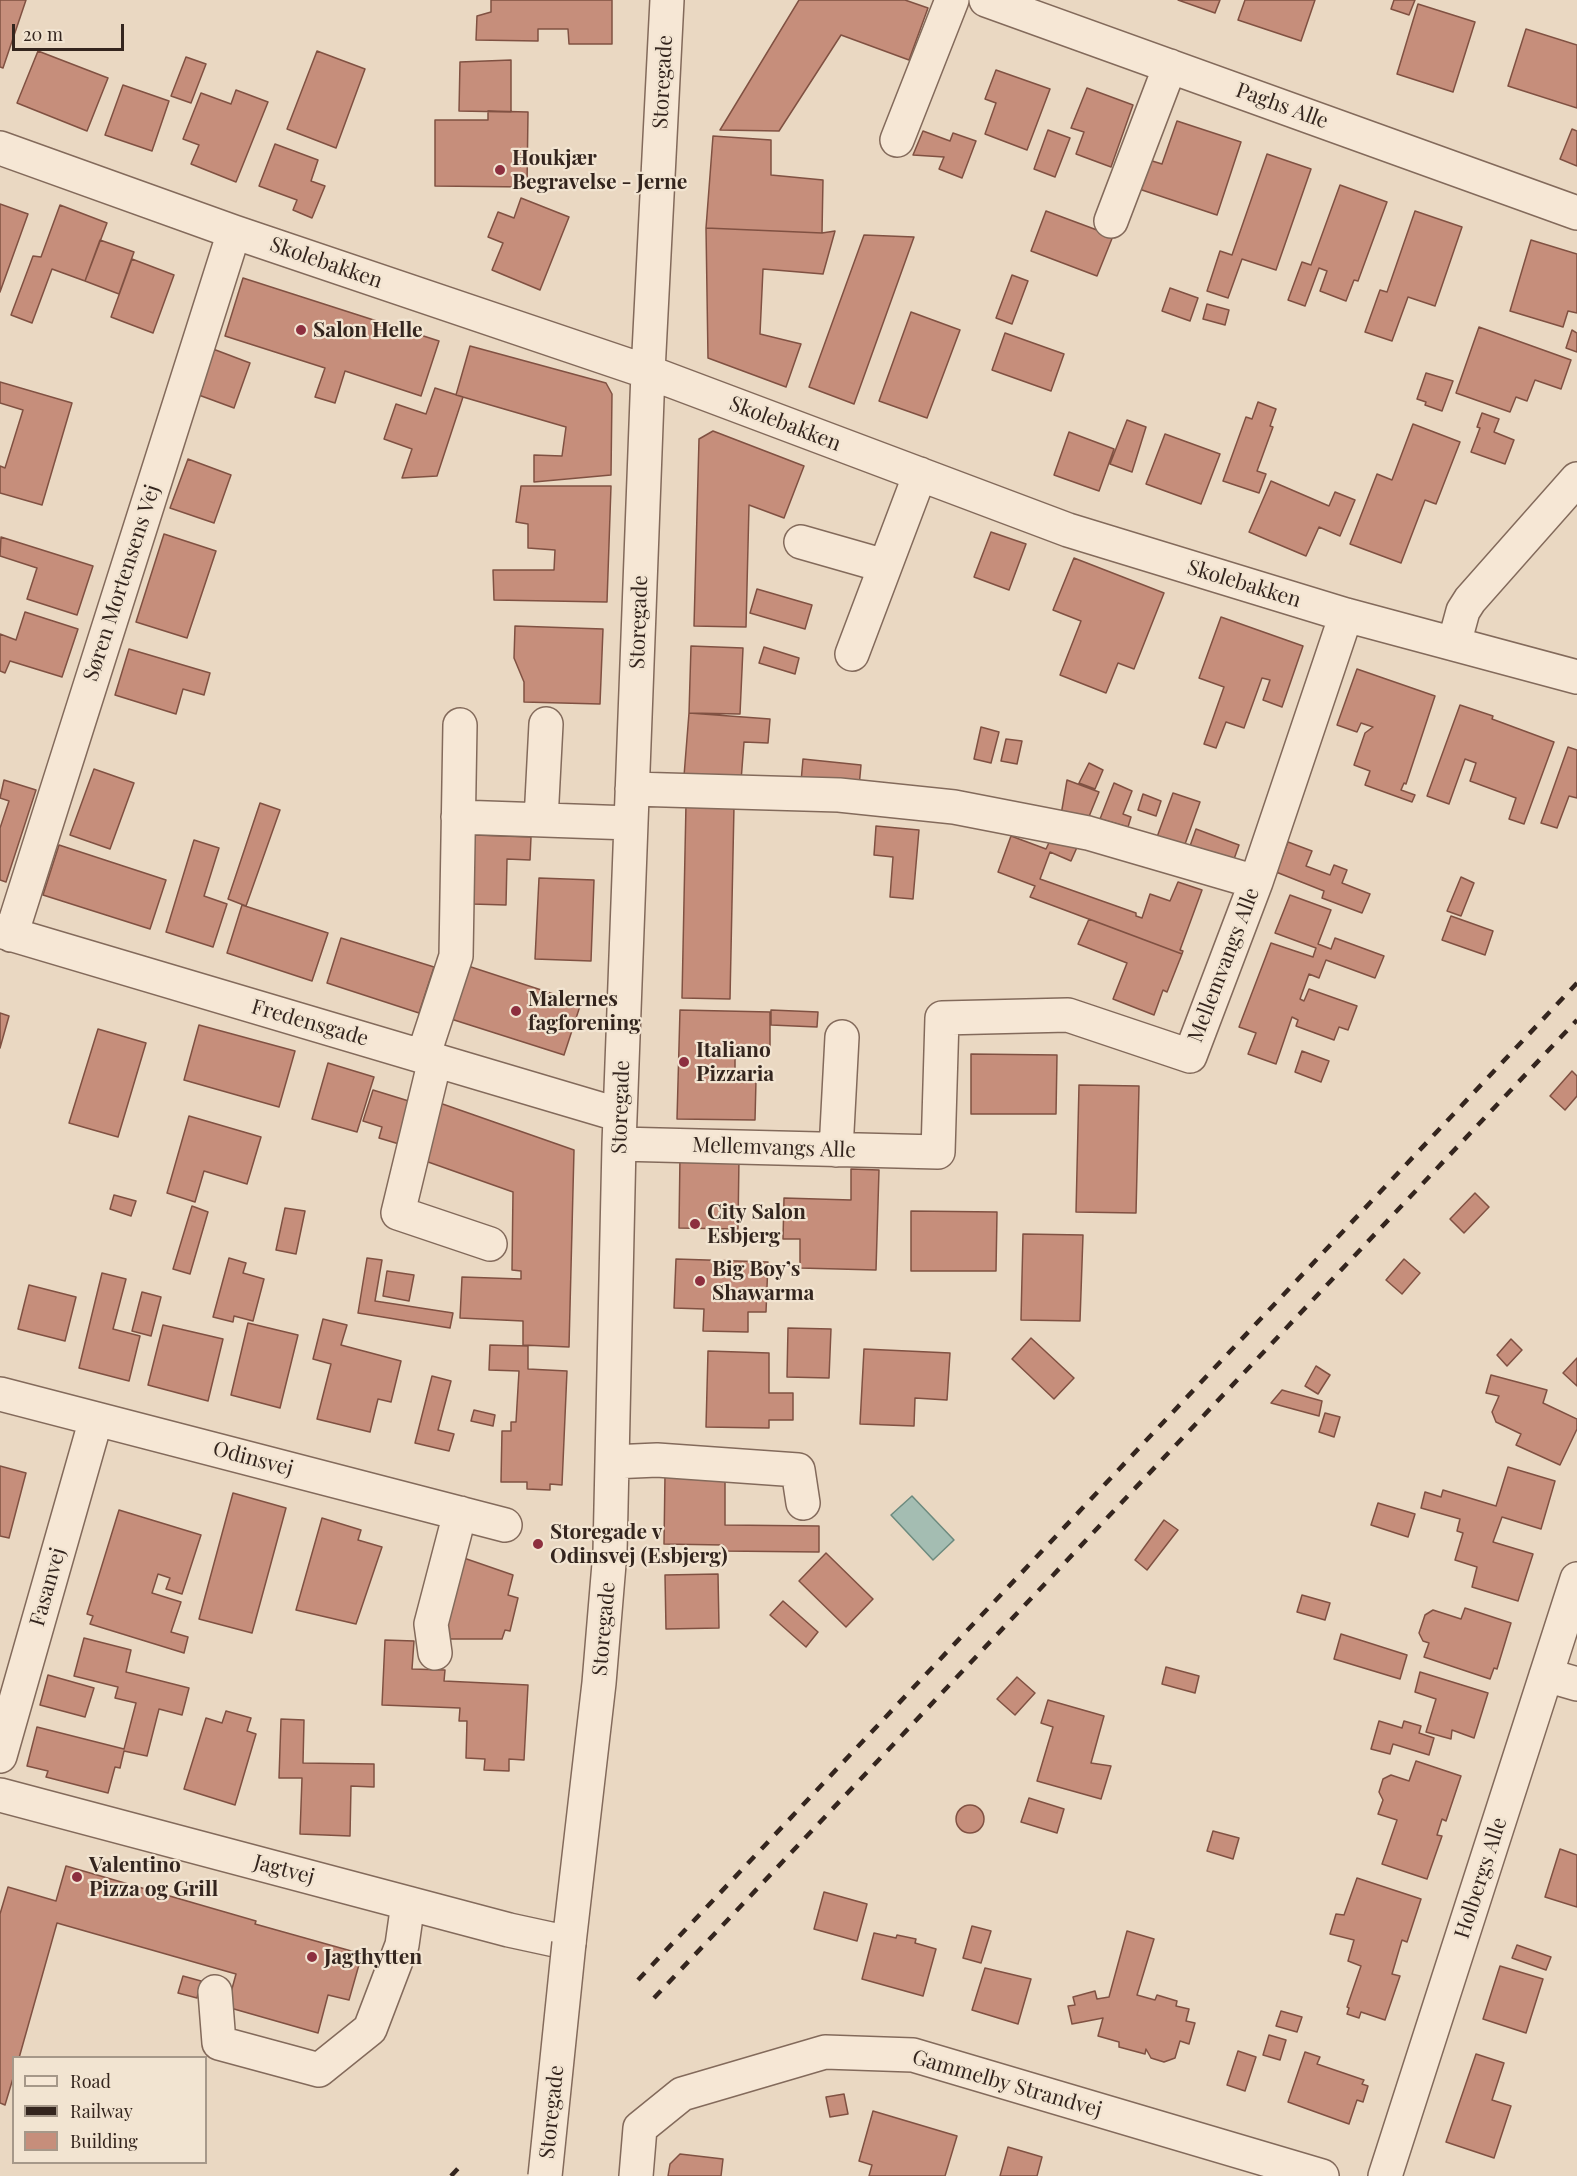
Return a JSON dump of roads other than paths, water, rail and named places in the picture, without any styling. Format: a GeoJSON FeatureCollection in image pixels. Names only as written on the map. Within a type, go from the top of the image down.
{"type":"FeatureCollection","features":[{"type":"Feature","properties":{"kind":"street","name":"Storegade"},"geometry":{"type":"LineString","coordinates":[[545,2176],[599,1683],[610,1552],[620,1129],[632,789],[648,372],[667,0]]}},
{"type":"Feature","properties":{"kind":"street"},"geometry":{"type":"LineString","coordinates":[[897,141],[952,0]]}},
{"type":"Feature","properties":{"kind":"street","name":"Paghs Alle"},"geometry":{"type":"LineString","coordinates":[[986,0],[1577,213]]}},
{"type":"Feature","properties":{"kind":"street"},"geometry":{"type":"LineString","coordinates":[[1111,221],[1170,66]]}},
{"type":"Feature","properties":{"kind":"street","name":"Skolebakken"},"geometry":{"type":"LineString","coordinates":[[0,148],[234,232],[648,372],[1068,530],[1346,615],[1577,677]]}},
{"type":"Feature","properties":{"kind":"street","name":"Søren Mortensens Vej"},"geometry":{"type":"LineString","coordinates":[[6,933],[234,232]]}},
{"type":"Feature","properties":{"kind":"street"},"geometry":{"type":"LineString","coordinates":[[852,654],[920,474]]}},
{"type":"Feature","properties":{"kind":"street"},"geometry":{"type":"LineString","coordinates":[[1454,644],[1463,611],[1470,600],[1577,479]]}},
{"type":"Feature","properties":{"kind":"street"},"geometry":{"type":"LineString","coordinates":[[801,542],[885,566]]}},
{"type":"Feature","properties":{"kind":"street","name":"Mellemvangs Alle"},"geometry":{"type":"LineString","coordinates":[[620,1129],[836,1150],[938,1152],[942,1018],[1068,1015],[1190,1056],[1256,882],[1346,615]]}},
{"type":"Feature","properties":{"kind":"street"},"geometry":{"type":"LineString","coordinates":[[541,820],[546,724]]}},
{"type":"Feature","properties":{"kind":"street"},"geometry":{"type":"LineString","coordinates":[[460,725],[456,956],[429,1059],[398,1213],[490,1244]]}},
{"type":"Feature","properties":{"kind":"street"},"geometry":{"type":"LineString","coordinates":[[632,789],[839,795],[954,807],[1088,833],[1256,882]]}},
{"type":"Feature","properties":{"kind":"street"},"geometry":{"type":"LineString","coordinates":[[458,817],[631,823]]}},
{"type":"Feature","properties":{"kind":"street","name":"Fredensgade"},"geometry":{"type":"LineString","coordinates":[[6,933],[429,1059],[620,1129]]}},
{"type":"Feature","properties":{"kind":"street"},"geometry":{"type":"LineString","coordinates":[[836,1150],[842,1037]]}},
{"type":"Feature","properties":{"kind":"street","name":"Odinsvej"},"geometry":{"type":"LineString","coordinates":[[0,1394],[505,1525]]}},
{"type":"Feature","properties":{"kind":"street","name":"Fasanvej"},"geometry":{"type":"LineString","coordinates":[[0,1756],[96,1419]]}},
{"type":"Feature","properties":{"kind":"street"},"geometry":{"type":"LineString","coordinates":[[612,1462],[657,1460],[798,1470],[803,1503]]}},
{"type":"Feature","properties":{"kind":"street"},"geometry":{"type":"LineString","coordinates":[[435,1653],[432,1624],[460,1513]]}},
{"type":"Feature","properties":{"kind":"street","name":"Holbergs Alle"},"geometry":{"type":"LineString","coordinates":[[1385,2176],[1577,1579]]}},
{"type":"Feature","properties":{"kind":"street"},"geometry":{"type":"LineString","coordinates":[[1546,1675],[1577,1684]]}},
{"type":"Feature","properties":{"kind":"street","name":"Jagtvej"},"geometry":{"type":"LineString","coordinates":[[0,1795],[408,1903],[569,1943]]}},
{"type":"Feature","properties":{"kind":"street"},"geometry":{"type":"LineString","coordinates":[[215,1992],[219,2043],[319,2070],[370,2029],[402,1945],[408,1903]]}},
{"type":"Feature","properties":{"kind":"street","name":"Gammelby Strandvej"},"geometry":{"type":"LineString","coordinates":[[636,2176],[640,2128],[682,2094],[825,2052],[913,2055],[1322,2176]]}},
{"type":"Feature","properties":{"kind":"railway"},"geometry":{"type":"LineString","coordinates":[[638,1980],[1577,983]]}},
{"type":"Feature","properties":{"kind":"railway"},"geometry":{"type":"LineString","coordinates":[[654,1998],[1577,1020]]}},
{"type":"Feature","properties":{"kind":"railway"},"geometry":{"type":"LineString","coordinates":[[451,2176],[463,2163]]}},
{"type":"Feature","properties":{"kind":"place","name":"Houkjær Begravelse - Jerne"},"geometry":{"type":"Point","coordinates":[500,170]}},
{"type":"Feature","properties":{"kind":"place","name":"Salon Helle"},"geometry":{"type":"Point","coordinates":[301,330]}},
{"type":"Feature","properties":{"kind":"place","name":"Malernes fagforening"},"geometry":{"type":"Point","coordinates":[516,1011]}},
{"type":"Feature","properties":{"kind":"place","name":"Italiano Pizzaria"},"geometry":{"type":"Point","coordinates":[684,1062]}},
{"type":"Feature","properties":{"kind":"place","name":"City Salon Esbjerg"},"geometry":{"type":"Point","coordinates":[695,1224]}},
{"type":"Feature","properties":{"kind":"place","name":"Big Boy’s Shawarma"},"geometry":{"type":"Point","coordinates":[700,1281]}},
{"type":"Feature","properties":{"kind":"place","name":"Storegade v Odinsvej (Esbjerg)"},"geometry":{"type":"Point","coordinates":[538,1544]}},
{"type":"Feature","properties":{"kind":"place","name":"Valentino Pizza og Grill"},"geometry":{"type":"Point","coordinates":[77,1877]}},
{"type":"Feature","properties":{"kind":"place","name":"Jagthytten"},"geometry":{"type":"Point","coordinates":[312,1957]}}]}
